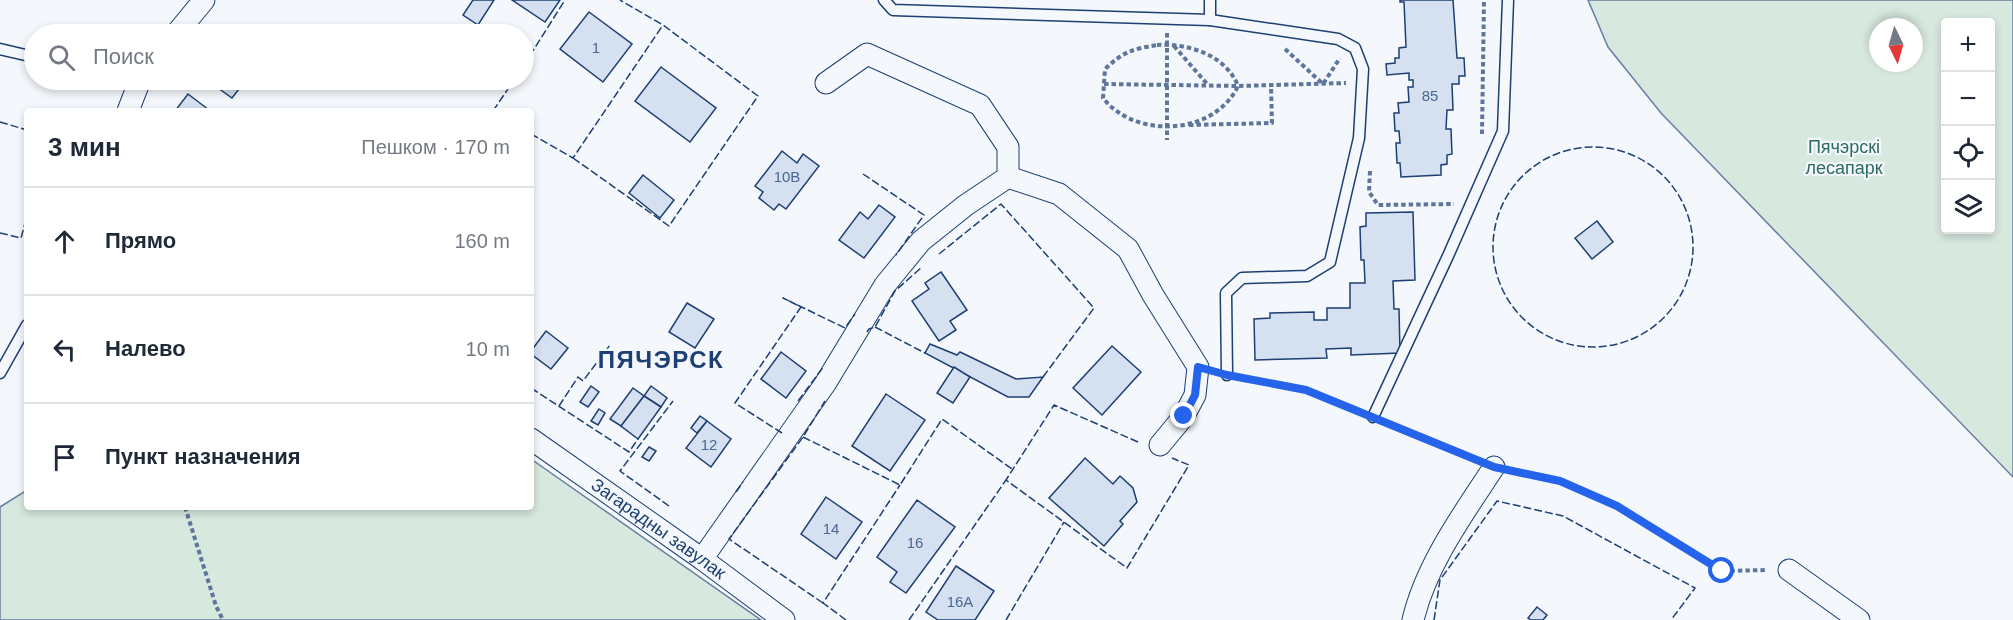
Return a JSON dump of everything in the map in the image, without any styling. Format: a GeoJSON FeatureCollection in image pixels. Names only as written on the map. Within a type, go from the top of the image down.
{"type":"FeatureCollection","features":[{"type":"Feature","properties":{"kind":"street"},"geometry":{"type":"LineString","coordinates":[[184,24],[204,0]]}},
{"type":"Feature","properties":{"kind":"street"},"geometry":{"type":"LineString","coordinates":[[826,83],[867,54],[980,105],[1008,147],[1008,177]]}},
{"type":"Feature","properties":{"kind":"street"},"geometry":{"type":"LineString","coordinates":[[129,108],[135,90]]}},
{"type":"Feature","properties":{"kind":"street"},"geometry":{"type":"LineString","coordinates":[[1008,177],[1059,194],[1128,249],[1153,295],[1198,367],[1195,395],[1184,416],[1160,445]]}},
{"type":"Feature","properties":{"kind":"street"},"geometry":{"type":"LineString","coordinates":[[702,559],[825,384],[885,285],[921,241],[966,205],[1008,177]]}},
{"type":"Feature","properties":{"kind":"street","name":"Загарадны завулак"},"geometry":{"type":"LineString","coordinates":[[534,441],[702,559],[784,620]]}},
{"type":"Feature","properties":{"kind":"street"},"geometry":{"type":"LineString","coordinates":[[1413,620],[1416,607],[1438,558],[1494,467]]}},
{"type":"Feature","properties":{"kind":"street"},"geometry":{"type":"LineString","coordinates":[[1789,570],[1858,620]]}},
{"type":"Feature","properties":{"kind":"lane"},"geometry":{"type":"LineString","coordinates":[[884,0],[893,10],[1210,20],[1338,39],[1355,48],[1363,69],[1359,138],[1330,262],[1307,276],[1242,278],[1226,293],[1227,375]]}},
{"type":"Feature","properties":{"kind":"lane"},"geometry":{"type":"LineString","coordinates":[[1210,0],[1210,20]]}},
{"type":"Feature","properties":{"kind":"lane"},"geometry":{"type":"LineString","coordinates":[[1373,417],[1503,131],[1508,0]]}},
{"type":"Feature","properties":{"kind":"lane"},"geometry":{"type":"LineString","coordinates":[[0,49],[24,55]]}},
{"type":"Feature","properties":{"kind":"lane"},"geometry":{"type":"LineString","coordinates":[[2,366],[24,330]]}},
{"type":"Feature","properties":{"kind":"path"},"geometry":{"type":"LineString","coordinates":[[1479,141],[1483,130],[1484,0]]}},
{"type":"Feature","properties":{"kind":"path"},"geometry":{"type":"LineString","coordinates":[[1167,20],[1167,140]]}},
{"type":"Feature","properties":{"kind":"path"},"geometry":{"type":"LineString","coordinates":[[1263,28],[1323,84]]}},
{"type":"Feature","properties":{"kind":"path"},"geometry":{"type":"LineString","coordinates":[[1167,126],[1197,122],[1224,105],[1234,95],[1238,86],[1234,74],[1206,53],[1190,47],[1167,45],[1136,48],[1123,53],[1105,69],[1103,99],[1110,107],[1132,120],[1154,126],[1167,126],[1272,123],[1271,85]]}},
{"type":"Feature","properties":{"kind":"path"},"geometry":{"type":"LineString","coordinates":[[1174,45],[1209,85]]}},
{"type":"Feature","properties":{"kind":"path"},"geometry":{"type":"LineString","coordinates":[[1323,84],[1349,45]]}},
{"type":"Feature","properties":{"kind":"path"},"geometry":{"type":"LineString","coordinates":[[1104,84],[1238,86],[1362,82]]}},
{"type":"Feature","properties":{"kind":"path"},"geometry":{"type":"LineString","coordinates":[[1371,160],[1369,192],[1378,205],[1456,204],[1459,198]]}},
{"type":"Feature","properties":{"kind":"path"},"geometry":{"type":"LineString","coordinates":[[1227,375],[1306,390],[1494,467],[1560,481],[1617,506],[1722,571],[1789,570]]}},
{"type":"Feature","properties":{"kind":"path"},"geometry":{"type":"LineString","coordinates":[[185,510],[216,606],[223,620]]}},
{"type":"Feature","properties":{"kind":"green space","name":"Пячэрскі лесапарк"},"geometry":{"type":"Polygon","coordinates":[[[1588,0],[2013,0],[2013,477],[1661,113],[1608,47],[1588,0]]]}},
{"type":"Feature","properties":{"kind":"green space"},"geometry":{"type":"Polygon","coordinates":[[[534,461],[761,620],[0,620],[0,507],[24,492],[24,510],[534,510],[534,461]]]}},
{"type":"Feature","properties":{"kind":"building"},"geometry":{"type":"Polygon","coordinates":[[[473,0],[494,0],[479,24],[463,15],[473,0]]]}},
{"type":"Feature","properties":{"kind":"building"},"geometry":{"type":"Polygon","coordinates":[[[512,0],[560,0],[545,22],[512,0]]]}},
{"type":"Feature","properties":{"kind":"building"},"geometry":{"type":"Polygon","coordinates":[[[1400,0],[1453,0],[1457,58],[1464,58],[1465,76],[1459,76],[1459,84],[1452,84],[1453,110],[1447,110],[1446,129],[1451,129],[1452,154],[1447,155],[1447,164],[1441,165],[1441,175],[1401,177],[1400,163],[1397,163],[1396,143],[1400,143],[1399,131],[1395,131],[1394,113],[1399,113],[1398,103],[1409,102],[1408,87],[1413,87],[1413,80],[1409,80],[1409,73],[1387,75],[1386,64],[1395,63],[1395,58],[1399,58],[1399,48],[1406,47],[1404,2],[1400,0]]]}},
{"type":"Feature","properties":{"kind":"building"},"geometry":{"type":"Polygon","coordinates":[[[589,12],[632,44],[603,82],[560,49],[589,12]]]}},
{"type":"Feature","properties":{"kind":"building"},"geometry":{"type":"Polygon","coordinates":[[[661,67],[716,108],[690,142],[635,101],[661,67]]]}},
{"type":"Feature","properties":{"kind":"building"},"geometry":{"type":"Polygon","coordinates":[[[221,90],[238,90],[232,98],[221,90]]]}},
{"type":"Feature","properties":{"kind":"building"},"geometry":{"type":"Polygon","coordinates":[[[188,94],[206,108],[177,108],[188,94]]]}},
{"type":"Feature","properties":{"kind":"building"},"geometry":{"type":"Polygon","coordinates":[[[782,151],[797,163],[803,154],[819,166],[786,209],[779,204],[774,210],[759,198],[763,192],[755,186],[782,151]]]}},
{"type":"Feature","properties":{"kind":"building"},"geometry":{"type":"Polygon","coordinates":[[[643,175],[674,200],[660,218],[629,193],[643,175]]]}},
{"type":"Feature","properties":{"kind":"building"},"geometry":{"type":"Polygon","coordinates":[[[879,205],[895,217],[864,258],[839,240],[860,212],[868,219],[879,205]]]}},
{"type":"Feature","properties":{"kind":"building"},"geometry":{"type":"Polygon","coordinates":[[[1413,212],[1415,280],[1393,281],[1394,309],[1399,309],[1400,353],[1351,355],[1351,348],[1326,349],[1327,358],[1255,360],[1254,319],[1270,318],[1270,313],[1314,312],[1314,320],[1327,320],[1327,308],[1350,308],[1350,283],[1365,283],[1364,260],[1361,260],[1360,227],[1366,226],[1366,213],[1413,212]]]}},
{"type":"Feature","properties":{"kind":"building"},"geometry":{"type":"Polygon","coordinates":[[[1597,221],[1613,242],[1592,259],[1575,238],[1597,221]]]}},
{"type":"Feature","properties":{"kind":"building"},"geometry":{"type":"Polygon","coordinates":[[[941,272],[967,310],[950,321],[956,330],[939,341],[912,301],[929,289],[925,283],[941,272]]]}},
{"type":"Feature","properties":{"kind":"building"},"geometry":{"type":"Polygon","coordinates":[[[687,303],[714,319],[695,348],[669,332],[687,303]]]}},
{"type":"Feature","properties":{"kind":"building"},"geometry":{"type":"Polygon","coordinates":[[[546,331],[568,348],[551,369],[534,356],[534,347],[546,331]]]}},
{"type":"Feature","properties":{"kind":"building"},"geometry":{"type":"Polygon","coordinates":[[[930,344],[957,355],[960,352],[1016,379],[1043,377],[1029,397],[1008,397],[925,353],[930,344]]]}},
{"type":"Feature","properties":{"kind":"building"},"geometry":{"type":"Polygon","coordinates":[[[1112,346],[1141,372],[1102,415],[1073,388],[1112,346]]]}},
{"type":"Feature","properties":{"kind":"building"},"geometry":{"type":"Polygon","coordinates":[[[781,352],[806,371],[786,398],[761,379],[781,352]]]}},
{"type":"Feature","properties":{"kind":"building"},"geometry":{"type":"Polygon","coordinates":[[[954,367],[970,377],[953,403],[937,393],[954,367]]]}},
{"type":"Feature","properties":{"kind":"building"},"geometry":{"type":"Polygon","coordinates":[[[591,386],[599,392],[588,407],[580,402],[591,386]]]}},
{"type":"Feature","properties":{"kind":"building"},"geometry":{"type":"Polygon","coordinates":[[[651,386],[667,398],[661,407],[644,396],[651,386]]]}},
{"type":"Feature","properties":{"kind":"building"},"geometry":{"type":"Polygon","coordinates":[[[633,388],[644,396],[621,426],[610,419],[633,388]]]}},
{"type":"Feature","properties":{"kind":"building"},"geometry":{"type":"Polygon","coordinates":[[[886,394],[925,420],[890,471],[852,446],[886,394]]]}},
{"type":"Feature","properties":{"kind":"building"},"geometry":{"type":"Polygon","coordinates":[[[644,396],[661,407],[638,439],[621,426],[644,396]]]}},
{"type":"Feature","properties":{"kind":"building"},"geometry":{"type":"Polygon","coordinates":[[[599,409],[605,413],[598,425],[591,421],[599,409]]]}},
{"type":"Feature","properties":{"kind":"building"},"geometry":{"type":"Polygon","coordinates":[[[700,416],[707,421],[697,433],[691,428],[700,416]]]}},
{"type":"Feature","properties":{"kind":"building"},"geometry":{"type":"Polygon","coordinates":[[[707,421],[731,439],[711,467],[686,448],[707,421]]]}},
{"type":"Feature","properties":{"kind":"building"},"geometry":{"type":"Polygon","coordinates":[[[649,447],[656,451],[649,461],[642,457],[649,447]]]}},
{"type":"Feature","properties":{"kind":"building"},"geometry":{"type":"Polygon","coordinates":[[[1085,458],[1113,484],[1120,476],[1133,488],[1137,502],[1120,521],[1123,524],[1104,546],[1049,498],[1085,458]]]}},
{"type":"Feature","properties":{"kind":"building"},"geometry":{"type":"Polygon","coordinates":[[[826,497],[862,522],[836,559],[801,534],[826,497]]]}},
{"type":"Feature","properties":{"kind":"building"},"geometry":{"type":"Polygon","coordinates":[[[917,500],[955,527],[906,593],[890,582],[897,572],[877,557],[917,500]]]}},
{"type":"Feature","properties":{"kind":"building"},"geometry":{"type":"Polygon","coordinates":[[[956,566],[994,591],[975,620],[938,620],[926,612],[956,566]]]}},
{"type":"Feature","properties":{"kind":"building"},"geometry":{"type":"Polygon","coordinates":[[[1537,607],[1547,615],[1543,620],[1531,620],[1528,618],[1537,607]]]}},
{"type":"Feature","properties":{"kind":"fence"},"geometry":{"type":"LineString","coordinates":[[534,49],[565,0]]}},
{"type":"Feature","properties":{"kind":"fence"},"geometry":{"type":"LineString","coordinates":[[573,158],[669,226],[758,96],[663,25],[620,0]]}},
{"type":"Feature","properties":{"kind":"fence"},"geometry":{"type":"LineString","coordinates":[[534,136],[573,158],[663,25]]}},
{"type":"Feature","properties":{"kind":"fence"},"geometry":{"type":"LineString","coordinates":[[495,108],[507,90]]}},
{"type":"Feature","properties":{"kind":"fence"},"geometry":{"type":"LineString","coordinates":[[0,122],[24,129]]}},
{"type":"Feature","properties":{"kind":"fence"},"geometry":{"type":"LineString","coordinates":[[1583,147],[1603,147],[1631,154],[1664,176],[1686,209],[1693,237],[1693,247],[1693,257],[1686,285],[1664,318],[1631,340],[1603,347],[1583,347],[1555,340],[1537,330],[1516,311],[1497,276],[1493,257],[1493,237],[1500,209],[1510,191],[1529,170],[1564,151],[1583,147]]}},
{"type":"Feature","properties":{"kind":"fence"},"geometry":{"type":"LineString","coordinates":[[863,174],[924,215],[896,255]]}},
{"type":"Feature","properties":{"kind":"fence"},"geometry":{"type":"LineString","coordinates":[[939,254],[1001,204],[1094,308],[1043,377]]}},
{"type":"Feature","properties":{"kind":"fence"},"geometry":{"type":"LineString","coordinates":[[0,233],[21,238],[24,227]]}},
{"type":"Feature","properties":{"kind":"fence"},"geometry":{"type":"LineString","coordinates":[[867,332],[875,327],[895,291],[922,267]]}},
{"type":"Feature","properties":{"kind":"fence"},"geometry":{"type":"LineString","coordinates":[[782,433],[735,403],[801,307],[783,298],[845,328],[855,314]]}},
{"type":"Feature","properties":{"kind":"fence"},"geometry":{"type":"LineString","coordinates":[[875,327],[925,353]]}},
{"type":"Feature","properties":{"kind":"fence"},"geometry":{"type":"LineString","coordinates":[[559,406],[578,377],[583,381],[610,345]]}},
{"type":"Feature","properties":{"kind":"fence"},"geometry":{"type":"LineString","coordinates":[[798,401],[824,366]]}},
{"type":"Feature","properties":{"kind":"fence"},"geometry":{"type":"LineString","coordinates":[[534,390],[629,452],[638,439]]}},
{"type":"Feature","properties":{"kind":"fence"},"geometry":{"type":"LineString","coordinates":[[669,506],[620,471],[673,401]]}},
{"type":"Feature","properties":{"kind":"fence"},"geometry":{"type":"LineString","coordinates":[[823,603],[729,539],[803,437],[825,401]]}},
{"type":"Feature","properties":{"kind":"fence"},"geometry":{"type":"LineString","coordinates":[[1138,442],[1054,405],[1006,480],[1127,568],[1189,465],[1172,458]]}},
{"type":"Feature","properties":{"kind":"fence"},"geometry":{"type":"LineString","coordinates":[[803,437],[900,485],[942,419],[1012,469]]}},
{"type":"Feature","properties":{"kind":"fence"},"geometry":{"type":"LineString","coordinates":[[909,620],[1006,480]]}},
{"type":"Feature","properties":{"kind":"fence"},"geometry":{"type":"LineString","coordinates":[[736,492],[743,482]]}},
{"type":"Feature","properties":{"kind":"fence"},"geometry":{"type":"LineString","coordinates":[[846,620],[823,603],[900,485]]}},
{"type":"Feature","properties":{"kind":"fence"},"geometry":{"type":"LineString","coordinates":[[1434,620],[1440,580],[1497,501],[1563,516],[1695,588],[1671,620]]}},
{"type":"Feature","properties":{"kind":"fence"},"geometry":{"type":"LineString","coordinates":[[1006,620],[1064,522]]}},
{"type":"Feature","properties":{"kind":"district","name":"ПЯЧЭРСК"},"geometry":{"type":"Point","coordinates":[661,359]}},
{"type":"Feature","properties":{"kind":"route"},"geometry":{"type":"LineString","coordinates":[[1184,416],[1195,395],[1198,367],[1306,390],[1494,467],[1560,481],[1617,506],[1722,571]]}}]}
